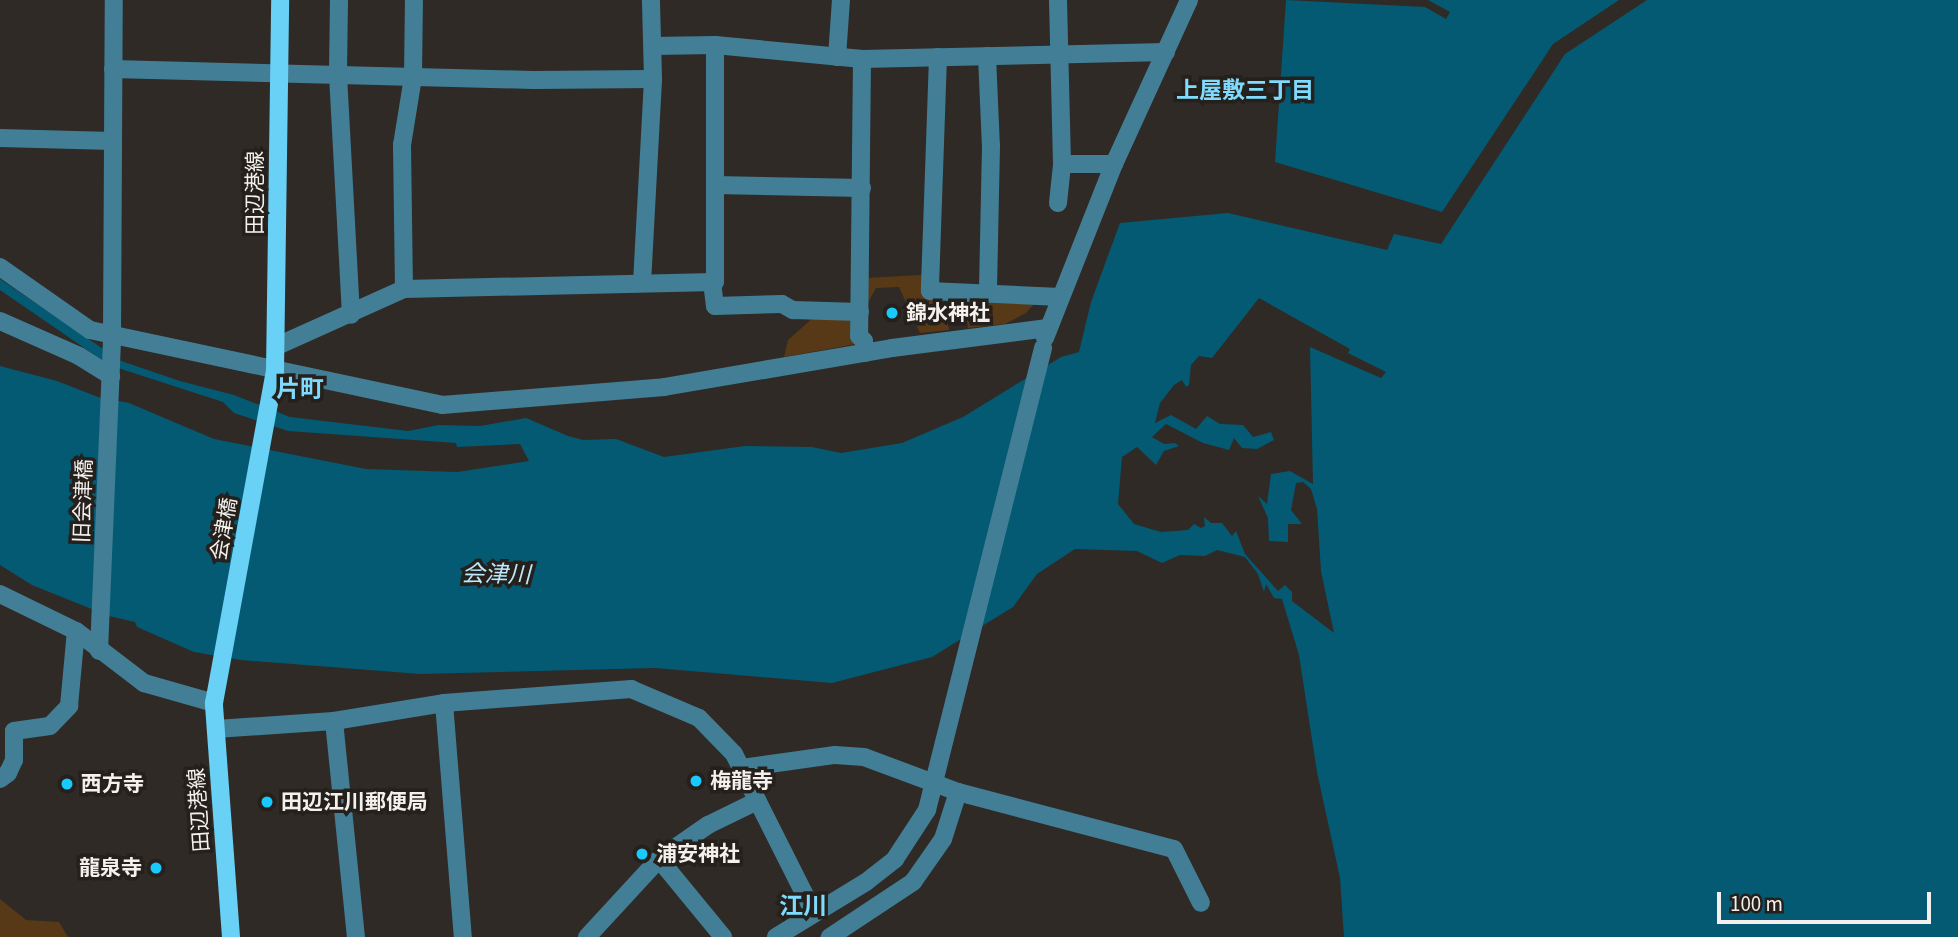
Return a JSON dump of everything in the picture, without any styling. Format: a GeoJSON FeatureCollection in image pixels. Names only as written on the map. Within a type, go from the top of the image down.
{"type":"FeatureCollection","features":[{"type":"Feature","properties":{"kind":"main road","name":"田辺港線"},"geometry":{"type":"LineString","coordinates":[[274,379],[277,346],[280,0]]}},
{"type":"Feature","properties":{"kind":"main road","name":"会津橋"},"geometry":{"type":"LineString","coordinates":[[219,679],[274,379]]}},
{"type":"Feature","properties":{"kind":"main road","name":"田辺港線"},"geometry":{"type":"LineString","coordinates":[[219,679],[214,703],[231,937]]}},
{"type":"Feature","properties":{"kind":"street","name":"旧会津橋"},"geometry":{"type":"LineString","coordinates":[[99,651],[113,336],[114,0]]}},
{"type":"Feature","properties":{"kind":"street"},"geometry":{"type":"LineString","coordinates":[[339,0],[338,75],[351,315]]}},
{"type":"Feature","properties":{"kind":"street"},"geometry":{"type":"LineString","coordinates":[[404,289],[402,145],[413,77],[414,0]]}},
{"type":"Feature","properties":{"kind":"street"},"geometry":{"type":"LineString","coordinates":[[642,283],[653,79],[651,0]]}},
{"type":"Feature","properties":{"kind":"street"},"geometry":{"type":"LineString","coordinates":[[837,57],[841,0]]}},
{"type":"Feature","properties":{"kind":"street"},"geometry":{"type":"LineString","coordinates":[[1058,0],[1062,164],[1058,202]]}},
{"type":"Feature","properties":{"kind":"street"},"geometry":{"type":"LineString","coordinates":[[776,937],[807,924],[895,859],[927,810],[1048,328],[1114,164],[1189,0]]}},
{"type":"Feature","properties":{"kind":"street"},"geometry":{"type":"LineString","coordinates":[[653,46],[715,45],[862,59],[1166,52]]}},
{"type":"Feature","properties":{"kind":"street"},"geometry":{"type":"LineString","coordinates":[[277,346],[404,289],[715,282],[715,45]]}},
{"type":"Feature","properties":{"kind":"street"},"geometry":{"type":"LineString","coordinates":[[986,56],[991,146],[988,292]]}},
{"type":"Feature","properties":{"kind":"street"},"geometry":{"type":"LineString","coordinates":[[938,57],[930,291],[1060,296]]}},
{"type":"Feature","properties":{"kind":"street"},"geometry":{"type":"LineString","coordinates":[[862,59],[859,336],[864,341],[865,353]]}},
{"type":"Feature","properties":{"kind":"street"},"geometry":{"type":"LineString","coordinates":[[113,69],[413,77],[653,79]]}},
{"type":"Feature","properties":{"kind":"street"},"geometry":{"type":"LineString","coordinates":[[0,138],[113,141]]}},
{"type":"Feature","properties":{"kind":"street"},"geometry":{"type":"LineString","coordinates":[[1062,164],[1114,164]]}},
{"type":"Feature","properties":{"kind":"street"},"geometry":{"type":"LineString","coordinates":[[715,185],[862,188]]}},
{"type":"Feature","properties":{"kind":"street"},"geometry":{"type":"LineString","coordinates":[[0,267],[90,330],[274,379],[442,405],[664,387],[865,353],[1048,328]]}},
{"type":"Feature","properties":{"kind":"street"},"geometry":{"type":"LineString","coordinates":[[712,282],[715,306],[782,304],[793,310],[860,312]]}},
{"type":"Feature","properties":{"kind":"street"},"geometry":{"type":"LineString","coordinates":[[0,321],[79,356],[111,376]]}},
{"type":"Feature","properties":{"kind":"street"},"geometry":{"type":"LineString","coordinates":[[0,594],[75,631],[144,683],[214,703]]}},
{"type":"Feature","properties":{"kind":"street"},"geometry":{"type":"LineString","coordinates":[[0,779],[8,773],[14,760],[14,731],[50,726],[69,706],[75,631]]}},
{"type":"Feature","properties":{"kind":"street"},"geometry":{"type":"LineString","coordinates":[[216,729],[334,721],[444,703],[631,689],[699,718],[734,754],[757,800],[807,924]]}},
{"type":"Feature","properties":{"kind":"street"},"geometry":{"type":"LineString","coordinates":[[444,703],[463,937]]}},
{"type":"Feature","properties":{"kind":"street"},"geometry":{"type":"LineString","coordinates":[[334,721],[356,937]]}},
{"type":"Feature","properties":{"kind":"street"},"geometry":{"type":"LineString","coordinates":[[742,768],[835,755],[863,757],[958,793],[1174,849],[1201,904]]}},
{"type":"Feature","properties":{"kind":"street"},"geometry":{"type":"LineString","coordinates":[[830,937],[913,882],[943,839],[958,793]]}},
{"type":"Feature","properties":{"kind":"street"},"geometry":{"type":"LineString","coordinates":[[587,937],[659,859],[708,825],[757,800]]}},
{"type":"Feature","properties":{"kind":"street"},"geometry":{"type":"LineString","coordinates":[[659,859],[723,937]]}},
{"type":"Feature","properties":{"kind":"shaded area"},"geometry":{"type":"Polygon","coordinates":[[[922,275],[944,298],[949,330],[920,333],[899,287],[876,288],[869,301],[865,301],[865,278],[922,275]]]}},
{"type":"Feature","properties":{"kind":"shaded area"},"geometry":{"type":"Polygon","coordinates":[[[964,298],[1034,304],[1026,313],[1005,324],[968,328],[964,298]]]}},
{"type":"Feature","properties":{"kind":"shaded area"},"geometry":{"type":"Polygon","coordinates":[[[815,316],[854,318],[856,344],[784,357],[788,340],[815,316]]]}},
{"type":"Feature","properties":{"kind":"shaded area"},"geometry":{"type":"Polygon","coordinates":[[[0,899],[26,920],[59,922],[68,937],[0,937],[0,899]]]}},
{"type":"Feature","properties":{"kind":"water"},"geometry":{"type":"Polygon","coordinates":[[[1286,0],[1425,7],[1446,19],[1450,12],[1428,0],[1619,0],[1553,44],[1442,212],[1275,162],[1286,0]]]}},
{"type":"Feature","properties":{"kind":"water","name":"会津川"},"geometry":{"type":"Polygon","coordinates":[[[1647,0],[1958,0],[1958,937],[1344,937],[1340,878],[1317,772],[1299,655],[1282,599],[1274,598],[1266,584],[1264,592],[1258,574],[1245,557],[1217,550],[1205,556],[1180,555],[1162,563],[1137,551],[1075,549],[1037,574],[1013,607],[932,657],[832,683],[655,668],[420,674],[241,660],[194,652],[137,627],[135,622],[109,616],[32,585],[0,565],[0,366],[57,381],[98,397],[129,403],[214,439],[366,469],[457,472],[529,461],[520,444],[457,447],[456,443],[288,431],[234,413],[223,402],[115,367],[0,290],[0,279],[121,361],[180,381],[234,395],[290,417],[408,431],[439,425],[480,426],[526,418],[568,436],[583,440],[616,439],[664,457],[745,446],[812,447],[841,453],[902,443],[963,417],[1061,357],[1079,352],[1091,302],[1120,223],[1228,213],[1387,250],[1394,234],[1441,244],[1565,54],[1647,0]],[[1259,298],[1212,358],[1199,356],[1191,365],[1189,385],[1186,387],[1182,380],[1174,385],[1160,403],[1155,423],[1171,415],[1196,429],[1207,416],[1220,424],[1243,425],[1253,437],[1271,432],[1274,440],[1257,449],[1242,448],[1234,438],[1229,450],[1203,443],[1166,424],[1152,437],[1164,444],[1175,443],[1179,446],[1164,451],[1156,465],[1137,447],[1122,457],[1118,504],[1134,524],[1161,532],[1188,530],[1194,524],[1201,528],[1205,526],[1204,517],[1211,523],[1222,523],[1232,536],[1236,531],[1245,554],[1278,591],[1285,585],[1292,592],[1292,601],[1334,633],[1321,571],[1317,509],[1311,489],[1303,482],[1296,483],[1291,510],[1302,524],[1288,524],[1288,542],[1269,541],[1268,518],[1258,496],[1267,504],[1271,474],[1290,471],[1313,484],[1310,347],[1381,378],[1386,372],[1348,353],[1350,349],[1259,298]]]}},
{"type":"Feature","properties":{"kind":"place","name":"錦水神社"},"geometry":{"type":"Point","coordinates":[892,313]}},
{"type":"Feature","properties":{"kind":"place","name":"梅龍寺"},"geometry":{"type":"Point","coordinates":[696,781]}},
{"type":"Feature","properties":{"kind":"place","name":"西方寺"},"geometry":{"type":"Point","coordinates":[67,784]}},
{"type":"Feature","properties":{"kind":"place","name":"田辺江川郵便局"},"geometry":{"type":"Point","coordinates":[267,802]}},
{"type":"Feature","properties":{"kind":"place","name":"浦安神社"},"geometry":{"type":"Point","coordinates":[642,854]}},
{"type":"Feature","properties":{"kind":"place","name":"龍泉寺"},"geometry":{"type":"Point","coordinates":[156,868]}},
{"type":"Feature","properties":{"kind":"district","name":"上屋敷三丁目"},"geometry":{"type":"Point","coordinates":[1245,91]}},
{"type":"Feature","properties":{"kind":"district","name":"片町"},"geometry":{"type":"Point","coordinates":[300,390]}},
{"type":"Feature","properties":{"kind":"district","name":"江川"},"geometry":{"type":"Point","coordinates":[803,907]}}]}
